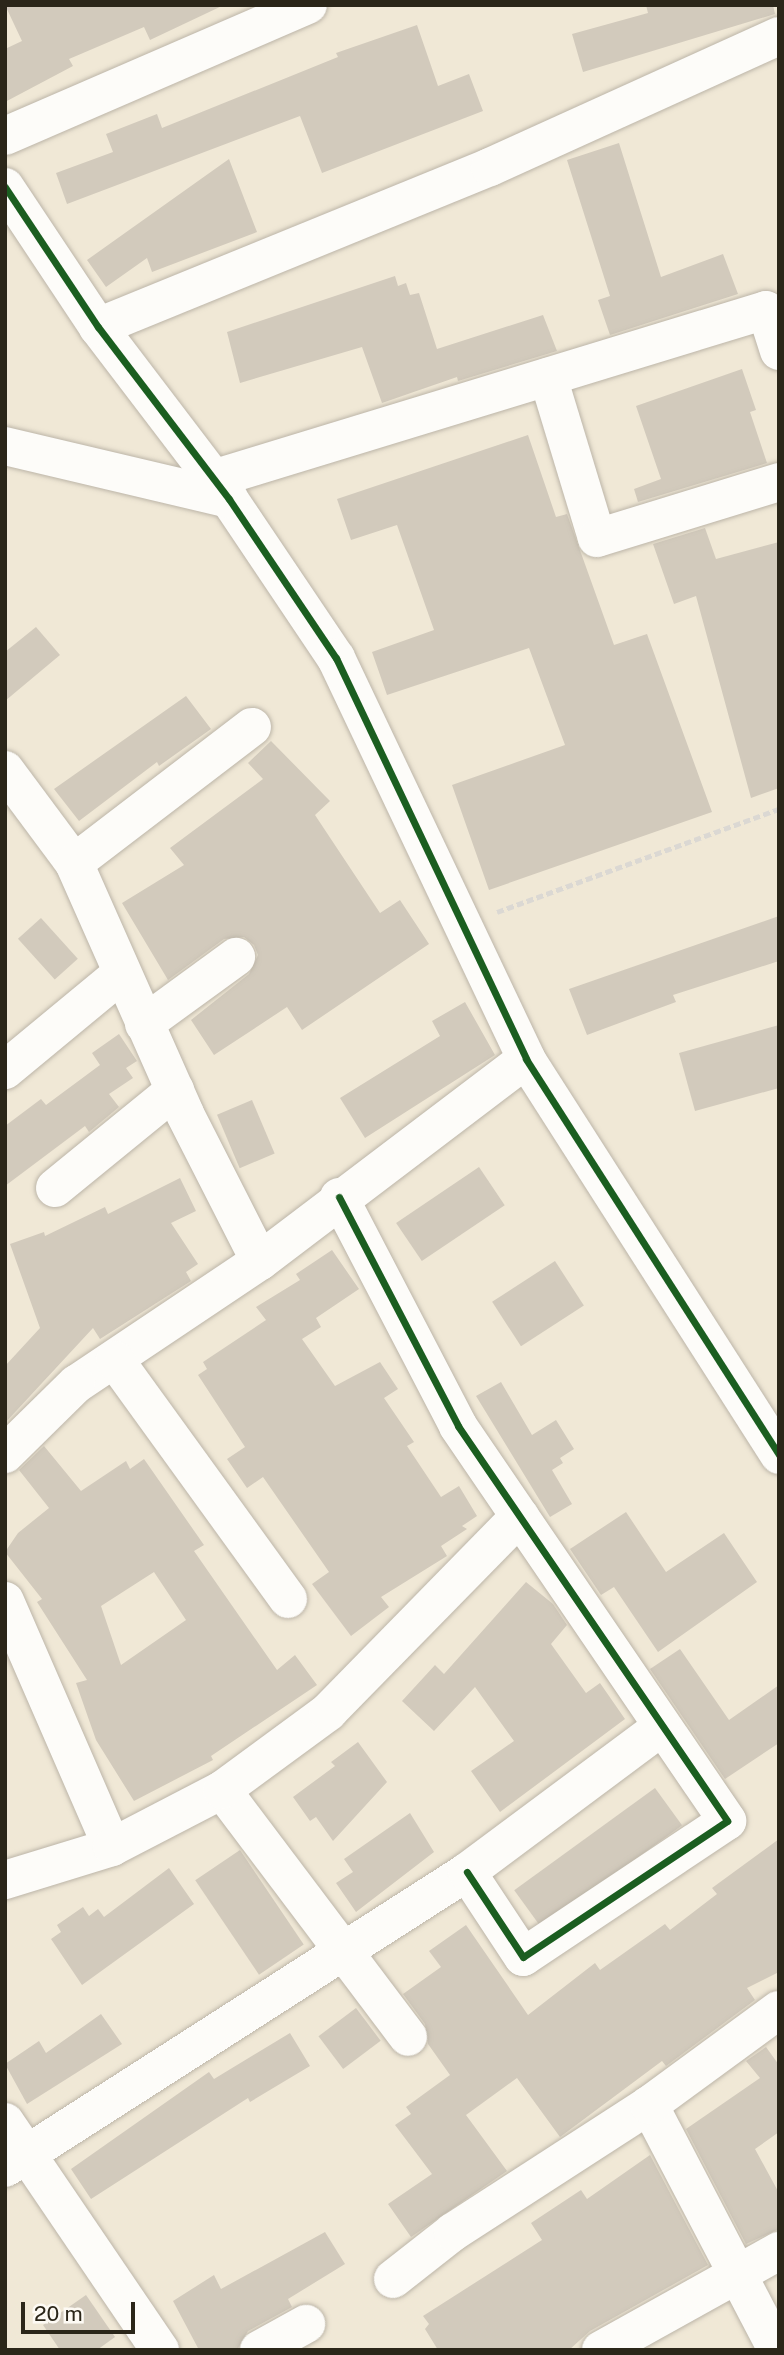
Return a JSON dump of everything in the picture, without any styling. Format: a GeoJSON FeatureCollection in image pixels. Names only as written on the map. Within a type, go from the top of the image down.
{"type":"FeatureCollection","features":[{"type":"Feature","properties":{"kind":"street"},"geometry":{"type":"LineString","coordinates":[[5,136],[308,5]]}},
{"type":"Feature","properties":{"kind":"street"},"geometry":{"type":"LineString","coordinates":[[98,327],[490,167],[779,36]]}},
{"type":"Feature","properties":{"kind":"street"},"geometry":{"type":"LineString","coordinates":[[5,187],[98,327],[221,489],[336,658],[526,1059],[779,1455]]}},
{"type":"Feature","properties":{"kind":"street"},"geometry":{"type":"LineString","coordinates":[[5,446],[221,489],[548,377],[766,310],[779,351]]}},
{"type":"Feature","properties":{"kind":"street"},"geometry":{"type":"LineString","coordinates":[[548,377],[597,538],[779,482]]}},
{"type":"Feature","properties":{"kind":"street"},"geometry":{"type":"LineString","coordinates":[[74,863],[252,727]]}},
{"type":"Feature","properties":{"kind":"street"},"geometry":{"type":"LineString","coordinates":[[5,770],[74,863],[144,1024],[260,1261]]}},
{"type":"Feature","properties":{"kind":"street"},"geometry":{"type":"LineString","coordinates":[[144,1024],[236,957]]}},
{"type":"Feature","properties":{"kind":"street"},"geometry":{"type":"LineString","coordinates":[[5,1070],[121,974]]}},
{"type":"Feature","properties":{"kind":"street"},"geometry":{"type":"LineString","coordinates":[[5,1454],[76,1384],[260,1261],[339,1197],[526,1059]]}},
{"type":"Feature","properties":{"kind":"street"},"geometry":{"type":"LineString","coordinates":[[55,1188],[175,1090]]}},
{"type":"Feature","properties":{"kind":"street"},"geometry":{"type":"LineString","coordinates":[[339,1197],[458,1426],[660,1728],[727,1821],[523,1958],[467,1872]]}},
{"type":"Feature","properties":{"kind":"street"},"geometry":{"type":"LineString","coordinates":[[115,1360],[288,1599]]}},
{"type":"Feature","properties":{"kind":"street"},"geometry":{"type":"LineString","coordinates":[[5,1880],[112,1847],[222,1790],[328,1712],[520,1516]]}},
{"type":"Feature","properties":{"kind":"street"},"geometry":{"type":"LineString","coordinates":[[5,1601],[112,1847]]}},
{"type":"Feature","properties":{"kind":"street"},"geometry":{"type":"LineString","coordinates":[[16,2161],[343,1948],[467,1872],[660,1728]]}},
{"type":"Feature","properties":{"kind":"street"},"geometry":{"type":"LineString","coordinates":[[222,1790],[408,2038]]}},
{"type":"Feature","properties":{"kind":"street"},"geometry":{"type":"LineString","coordinates":[[393,2279],[453,2232],[649,2105],[779,2010]]}},
{"type":"Feature","properties":{"kind":"street"},"geometry":{"type":"LineString","coordinates":[[649,2105],[740,2273],[777,2350]]}},
{"type":"Feature","properties":{"kind":"street"},"geometry":{"type":"LineString","coordinates":[[5,2122],[16,2161],[160,2350]]}},
{"type":"Feature","properties":{"kind":"street"},"geometry":{"type":"LineString","coordinates":[[601,2350],[779,2251]]}},
{"type":"Feature","properties":{"kind":"street"},"geometry":{"type":"LineString","coordinates":[[259,2350],[306,2324]]}},
{"type":"Feature","properties":{"kind":"path"},"geometry":{"type":"LineString","coordinates":[[463,925],[779,809]]}},
{"type":"Feature","properties":{"kind":"building"},"geometry":{"type":"Polygon","coordinates":[[[5,5],[224,5],[150,40],[144,27],[69,59],[73,66],[5,102],[5,49],[22,41],[5,5]]]}},
{"type":"Feature","properties":{"kind":"building"},"geometry":{"type":"Polygon","coordinates":[[[646,5],[773,5],[775,14],[583,72],[572,34],[648,13],[646,5]]]}},
{"type":"Feature","properties":{"kind":"building"},"geometry":{"type":"Polygon","coordinates":[[[417,25],[438,86],[469,74],[483,111],[322,173],[300,116],[67,204],[56,173],[113,152],[106,134],[157,114],[162,128],[338,57],[336,53],[417,25]]]}},
{"type":"Feature","properties":{"kind":"building"},"geometry":{"type":"Polygon","coordinates":[[[619,143],[661,277],[723,254],[738,294],[610,335],[598,300],[610,296],[567,160],[619,143]]]}},
{"type":"Feature","properties":{"kind":"building"},"geometry":{"type":"Polygon","coordinates":[[[229,159],[257,232],[152,272],[147,258],[106,287],[87,260],[229,159]]]}},
{"type":"Feature","properties":{"kind":"building"},"geometry":{"type":"Polygon","coordinates":[[[395,276],[398,286],[406,283],[410,295],[419,293],[437,349],[543,315],[557,351],[458,381],[457,377],[382,403],[362,347],[240,383],[227,332],[395,276]]]}},
{"type":"Feature","properties":{"kind":"building"},"geometry":{"type":"Polygon","coordinates":[[[742,369],[756,410],[750,412],[767,463],[638,502],[634,489],[661,479],[636,406],[742,369]]]}},
{"type":"Feature","properties":{"kind":"building"},"geometry":{"type":"Polygon","coordinates":[[[528,435],[556,517],[567,514],[614,645],[647,634],[712,812],[489,890],[452,785],[565,745],[529,648],[387,695],[372,652],[434,630],[397,525],[351,540],[337,499],[528,435]]]}},
{"type":"Feature","properties":{"kind":"building"},"geometry":{"type":"Polygon","coordinates":[[[705,528],[716,559],[779,542],[779,788],[751,798],[696,596],[674,604],[653,544],[705,528]]]}},
{"type":"Feature","properties":{"kind":"building"},"geometry":{"type":"Polygon","coordinates":[[[36,627],[60,655],[5,701],[5,652],[36,627]]]}},
{"type":"Feature","properties":{"kind":"building"},"geometry":{"type":"Polygon","coordinates":[[[186,696],[211,729],[159,766],[157,762],[79,821],[54,789],[186,696]]]}},
{"type":"Feature","properties":{"kind":"building"},"geometry":{"type":"Polygon","coordinates":[[[271,741],[330,801],[315,815],[380,913],[400,900],[429,944],[302,1030],[287,1007],[214,1055],[191,1020],[249,974],[258,955],[254,945],[244,937],[224,939],[168,980],[122,903],[184,865],[170,848],[263,779],[248,763],[271,741]]]}},
{"type":"Feature","properties":{"kind":"building"},"geometry":{"type":"Polygon","coordinates":[[[779,916],[779,961],[673,995],[676,1002],[587,1035],[569,989],[779,916]]]}},
{"type":"Feature","properties":{"kind":"building"},"geometry":{"type":"Polygon","coordinates":[[[41,918],[78,959],[55,980],[18,939],[41,918]]]}},
{"type":"Feature","properties":{"kind":"building"},"geometry":{"type":"Polygon","coordinates":[[[465,1002],[495,1055],[365,1138],[340,1098],[440,1036],[432,1021],[465,1002]]]}},
{"type":"Feature","properties":{"kind":"building"},"geometry":{"type":"Polygon","coordinates":[[[779,1025],[779,1088],[695,1111],[679,1053],[779,1025]]]}},
{"type":"Feature","properties":{"kind":"building"},"geometry":{"type":"Polygon","coordinates":[[[119,1034],[137,1061],[126,1068],[133,1078],[109,1094],[119,1107],[89,1132],[85,1126],[5,1186],[5,1126],[41,1099],[46,1105],[100,1065],[92,1053],[119,1034]]]}},
{"type":"Feature","properties":{"kind":"building"},"geometry":{"type":"Polygon","coordinates":[[[252,1100],[275,1153],[240,1168],[217,1115],[252,1100]]]}},
{"type":"Feature","properties":{"kind":"building"},"geometry":{"type":"Polygon","coordinates":[[[479,1167],[505,1205],[422,1261],[396,1223],[479,1167]]]}},
{"type":"Feature","properties":{"kind":"building"},"geometry":{"type":"Polygon","coordinates":[[[180,1178],[196,1211],[171,1223],[198,1264],[186,1272],[191,1281],[100,1339],[93,1328],[5,1423],[5,1366],[40,1328],[10,1244],[44,1232],[45,1236],[105,1207],[108,1214],[180,1178]]]}},
{"type":"Feature","properties":{"kind":"building"},"geometry":{"type":"Polygon","coordinates":[[[332,1250],[359,1289],[316,1318],[321,1327],[302,1339],[335,1386],[380,1362],[398,1389],[384,1398],[414,1442],[407,1446],[441,1497],[459,1486],[477,1516],[462,1526],[467,1529],[441,1546],[447,1556],[381,1597],[389,1607],[351,1636],[312,1584],[329,1572],[263,1477],[247,1488],[227,1459],[245,1447],[198,1375],[207,1369],[203,1362],[266,1320],[256,1307],[300,1280],[296,1274],[332,1250]]]}},
{"type":"Feature","properties":{"kind":"building"},"geometry":{"type":"Polygon","coordinates":[[[555,1261],[584,1305],[521,1346],[492,1302],[555,1261]]]}},
{"type":"Feature","properties":{"kind":"building"},"geometry":{"type":"Polygon","coordinates":[[[501,1382],[532,1435],[556,1420],[574,1449],[560,1458],[563,1463],[552,1470],[572,1504],[550,1517],[476,1396],[501,1382]]]}},
{"type":"Feature","properties":{"kind":"building"},"geometry":{"type":"Polygon","coordinates":[[[44,1446],[81,1491],[126,1461],[130,1469],[144,1459],[204,1545],[194,1551],[277,1670],[295,1655],[317,1685],[211,1756],[213,1760],[134,1801],[96,1740],[76,1683],[87,1680],[37,1602],[42,1599],[5,1552],[18,1533],[49,1508],[19,1470],[44,1446]],[[154,1572],[101,1606],[121,1665],[186,1620],[154,1572]]]}},
{"type":"Feature","properties":{"kind":"building"},"geometry":{"type":"Polygon","coordinates":[[[626,1512],[666,1572],[724,1533],[757,1582],[658,1652],[614,1587],[601,1595],[570,1549],[626,1512]]]}},
{"type":"Feature","properties":{"kind":"building"},"geometry":{"type":"Polygon","coordinates":[[[526,1582],[553,1604],[567,1625],[551,1644],[586,1693],[600,1683],[625,1719],[500,1812],[471,1771],[514,1741],[475,1687],[434,1731],[402,1701],[435,1665],[444,1674],[526,1582]]]}},
{"type":"Feature","properties":{"kind":"building"},"geometry":{"type":"Polygon","coordinates":[[[680,1649],[729,1720],[779,1685],[779,1743],[725,1779],[650,1669],[680,1649]]]}},
{"type":"Feature","properties":{"kind":"building"},"geometry":{"type":"Polygon","coordinates":[[[358,1742],[387,1782],[333,1841],[316,1817],[310,1821],[293,1797],[335,1766],[331,1762],[358,1742]]]}},
{"type":"Feature","properties":{"kind":"building"},"geometry":{"type":"Polygon","coordinates":[[[655,1788],[682,1825],[541,1927],[514,1890],[655,1788]]]}},
{"type":"Feature","properties":{"kind":"building"},"geometry":{"type":"Polygon","coordinates":[[[410,1813],[434,1852],[356,1912],[336,1883],[353,1872],[344,1859],[410,1813]]]}},
{"type":"Feature","properties":{"kind":"building"},"geometry":{"type":"Polygon","coordinates":[[[779,1839],[779,1972],[747,1988],[755,2000],[666,2066],[662,2061],[560,2137],[517,2078],[466,2115],[507,2171],[411,2237],[388,2204],[432,2174],[395,2125],[411,2114],[406,2107],[450,2075],[428,2044],[425,2024],[403,1994],[441,1967],[429,1951],[466,1925],[528,2015],[595,1963],[600,1970],[665,1924],[670,1930],[717,1894],[712,1888],[779,1839]]]}},
{"type":"Feature","properties":{"kind":"building"},"geometry":{"type":"Polygon","coordinates":[[[240,1850],[304,1945],[259,1975],[195,1880],[240,1850]]]}},
{"type":"Feature","properties":{"kind":"building"},"geometry":{"type":"Polygon","coordinates":[[[169,1868],[194,1904],[82,1985],[51,1939],[61,1932],[57,1925],[83,1907],[89,1916],[98,1909],[104,1917],[169,1868]]]}},
{"type":"Feature","properties":{"kind":"building"},"geometry":{"type":"Polygon","coordinates":[[[356,2008],[381,2041],[343,2069],[318,2036],[356,2008]]]}},
{"type":"Feature","properties":{"kind":"building"},"geometry":{"type":"Polygon","coordinates":[[[101,2014],[122,2044],[27,2104],[5,2064],[39,2041],[46,2053],[101,2014]]]}},
{"type":"Feature","properties":{"kind":"building"},"geometry":{"type":"Polygon","coordinates":[[[290,2033],[310,2066],[250,2102],[248,2098],[91,2199],[71,2169],[209,2072],[214,2079],[290,2033]]]}},
{"type":"Feature","properties":{"kind":"building"},"geometry":{"type":"Polygon","coordinates":[[[766,2047],[779,2065],[779,2132],[755,2149],[779,2193],[779,2229],[746,2244],[686,2129],[760,2078],[746,2061],[766,2047]]]}},
{"type":"Feature","properties":{"kind":"building"},"geometry":{"type":"Polygon","coordinates":[[[650,2155],[708,2265],[590,2331],[569,2350],[438,2350],[425,2329],[429,2324],[423,2316],[542,2240],[531,2223],[581,2190],[587,2199],[650,2155]]]}},
{"type":"Feature","properties":{"kind":"building"},"geometry":{"type":"Polygon","coordinates":[[[325,2232],[345,2264],[288,2299],[292,2307],[248,2331],[237,2350],[199,2350],[173,2301],[214,2275],[221,2289],[325,2232]]]}},
{"type":"Feature","properties":{"kind":"building"},"geometry":{"type":"Polygon","coordinates":[[[86,2295],[115,2337],[97,2350],[60,2350],[43,2325],[86,2295]]]}},
{"type":"Feature","properties":{"kind":"cycle path"},"geometry":{"type":"LineString","coordinates":[[5,187],[98,327],[229,499],[336,658],[526,1059],[779,1455]]}},
{"type":"Feature","properties":{"kind":"cycle path"},"geometry":{"type":"LineString","coordinates":[[339,1197],[458,1426],[727,1821],[523,1957],[467,1872]]}}]}
